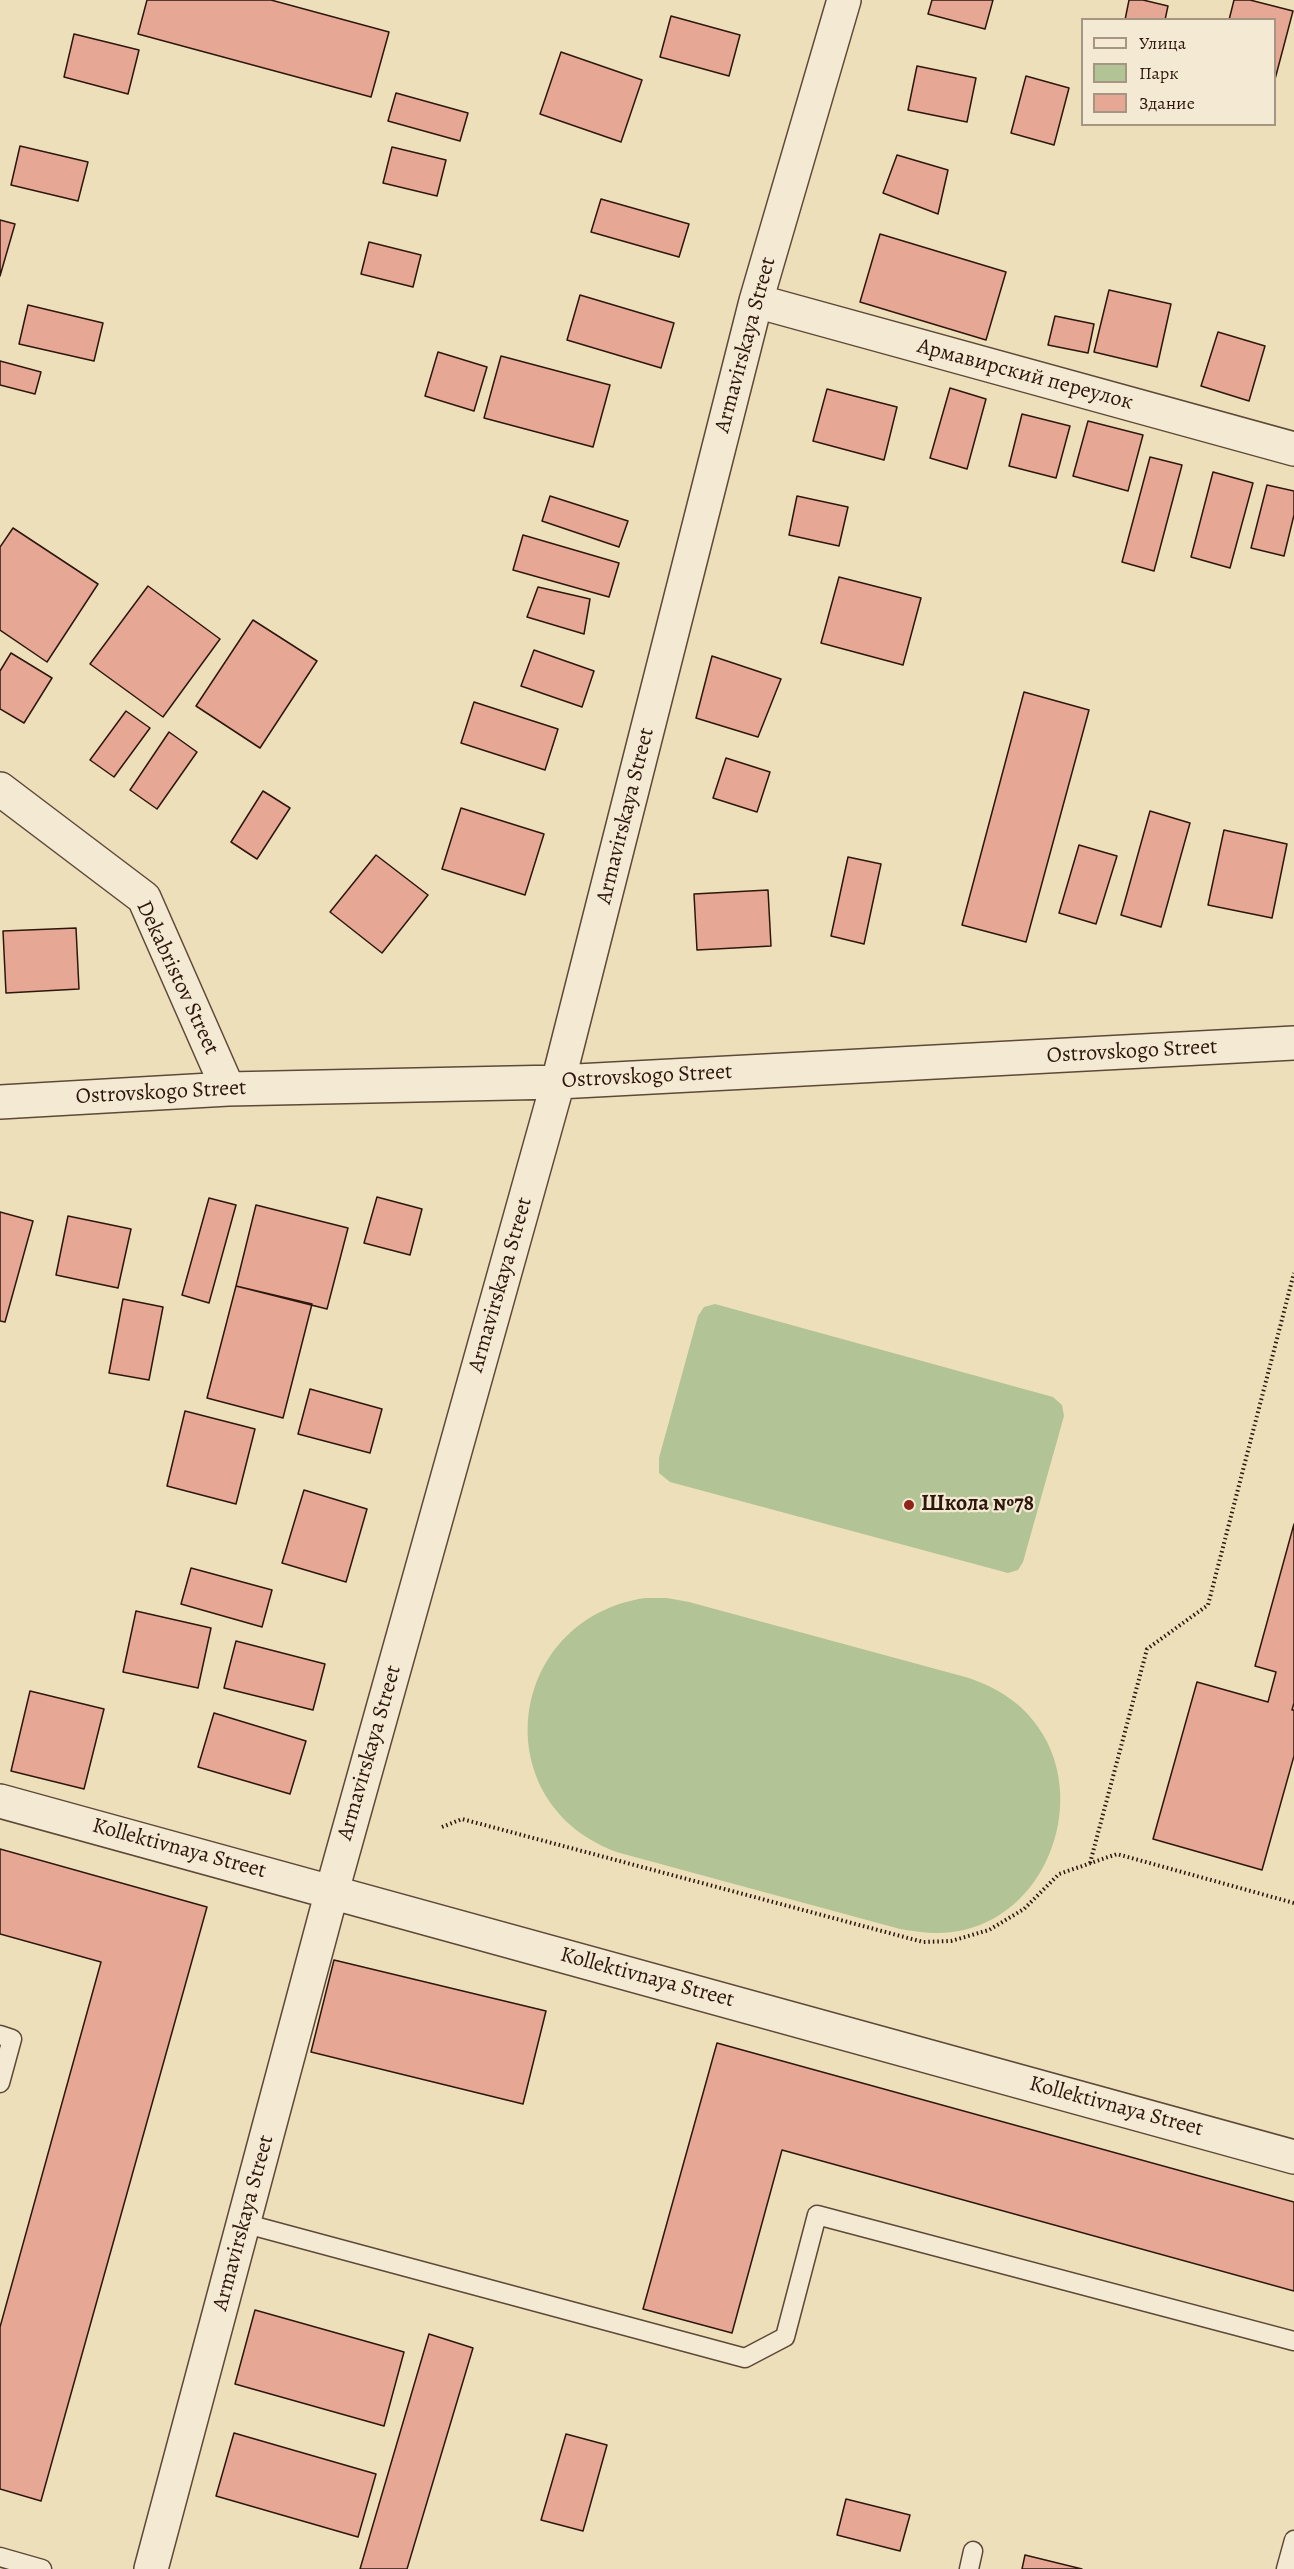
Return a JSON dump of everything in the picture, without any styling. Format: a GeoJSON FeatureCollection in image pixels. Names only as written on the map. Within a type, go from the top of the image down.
{"type":"FeatureCollection","features":[{"type":"Feature","properties":{"kind":"street","name":"Armavirskaya Street"},"geometry":{"type":"LineString","coordinates":[[151,2569],[332,1890],[558,1082],[756,302],[844,0]]}},
{"type":"Feature","properties":{"kind":"street","name":"Армавирский переулок"},"geometry":{"type":"LineString","coordinates":[[756,302],[1294,449]]}},
{"type":"Feature","properties":{"kind":"street","name":"Dekabristov Street"},"geometry":{"type":"LineString","coordinates":[[0,789],[144,898],[228,1089]]}},
{"type":"Feature","properties":{"kind":"street","name":"Ostrovskogo Street"},"geometry":{"type":"LineString","coordinates":[[0,1102],[228,1089],[558,1082],[1294,1043]]}},
{"type":"Feature","properties":{"kind":"street","name":"Kollektivnaya Street"},"geometry":{"type":"LineString","coordinates":[[0,1801],[332,1890],[1294,2157]]}},
{"type":"Feature","properties":{"kind":"lane"},"geometry":{"type":"LineString","coordinates":[[0,2035],[12,2039],[0,2083]]}},
{"type":"Feature","properties":{"kind":"lane"},"geometry":{"type":"LineString","coordinates":[[243,2223],[746,2358],[785,2337],[817,2215],[1294,2341]]}},
{"type":"Feature","properties":{"kind":"lane"},"geometry":{"type":"LineString","coordinates":[[1286,2569],[1294,2540]]}},
{"type":"Feature","properties":{"kind":"lane"},"geometry":{"type":"LineString","coordinates":[[969,2569],[974,2551]]}},
{"type":"Feature","properties":{"kind":"lane"},"geometry":{"type":"LineString","coordinates":[[0,2557],[42,2569]]}},
{"type":"Feature","properties":{"kind":"path"},"geometry":{"type":"LineString","coordinates":[[1090,1863],[1147,1649],[1208,1605],[1294,1273]]}},
{"type":"Feature","properties":{"kind":"path"},"geometry":{"type":"LineString","coordinates":[[442,1827],[462,1820],[923,1942],[951,1941],[989,1930],[1024,1909],[1059,1874],[1117,1854],[1294,1903]]}},
{"type":"Feature","properties":{"kind":"green space"},"geometry":{"type":"Polygon","coordinates":[[[715,1304],[1053,1397],[1062,1405],[1064,1416],[1023,1562],[1018,1570],[1008,1573],[670,1482],[659,1473],[659,1458],[698,1316],[704,1307],[715,1304]]]}},
{"type":"Feature","properties":{"kind":"green space"},"geometry":{"type":"Polygon","coordinates":[[[645,1598],[667,1598],[689,1602],[969,1678],[1008,1697],[1024,1710],[1038,1727],[1053,1755],[1060,1785],[1059,1817],[1052,1847],[1038,1875],[1019,1900],[994,1918],[964,1930],[948,1933],[924,1932],[900,1929],[620,1853],[576,1829],[546,1796],[531,1757],[529,1716],[539,1676],[563,1640],[598,1613],[645,1598]]]}},
{"type":"Feature","properties":{"kind":"building"},"geometry":{"type":"Polygon","coordinates":[[[147,0],[271,0],[389,32],[371,97],[138,34],[147,0]]]}},
{"type":"Feature","properties":{"kind":"building"},"geometry":{"type":"Polygon","coordinates":[[[932,0],[993,0],[985,29],[928,14],[932,0]]]}},
{"type":"Feature","properties":{"kind":"building"},"geometry":{"type":"Polygon","coordinates":[[[1129,0],[1143,0],[1168,6],[1165,18],[1125,18],[1129,0]]]}},
{"type":"Feature","properties":{"kind":"building"},"geometry":{"type":"Polygon","coordinates":[[[1234,0],[1250,0],[1293,11],[1276,75],[1276,18],[1230,18],[1234,0]]]}},
{"type":"Feature","properties":{"kind":"building"},"geometry":{"type":"Polygon","coordinates":[[[671,16],[740,35],[729,76],[660,57],[671,16]]]}},
{"type":"Feature","properties":{"kind":"building"},"geometry":{"type":"Polygon","coordinates":[[[74,34],[139,50],[128,94],[64,77],[74,34]]]}},
{"type":"Feature","properties":{"kind":"building"},"geometry":{"type":"Polygon","coordinates":[[[561,52],[642,80],[621,142],[540,114],[561,52]]]}},
{"type":"Feature","properties":{"kind":"building"},"geometry":{"type":"Polygon","coordinates":[[[917,66],[976,78],[967,122],[908,110],[917,66]]]}},
{"type":"Feature","properties":{"kind":"building"},"geometry":{"type":"Polygon","coordinates":[[[1026,76],[1069,88],[1054,145],[1011,133],[1026,76]]]}},
{"type":"Feature","properties":{"kind":"building"},"geometry":{"type":"Polygon","coordinates":[[[396,93],[468,113],[460,141],[388,121],[396,93]]]}},
{"type":"Feature","properties":{"kind":"building"},"geometry":{"type":"Polygon","coordinates":[[[20,146],[88,162],[78,201],[11,185],[20,146]]]}},
{"type":"Feature","properties":{"kind":"building"},"geometry":{"type":"Polygon","coordinates":[[[392,147],[446,160],[437,196],[383,183],[392,147]]]}},
{"type":"Feature","properties":{"kind":"building"},"geometry":{"type":"Polygon","coordinates":[[[897,155],[948,170],[938,214],[883,193],[897,155]]]}},
{"type":"Feature","properties":{"kind":"building"},"geometry":{"type":"Polygon","coordinates":[[[601,199],[689,224],[679,257],[591,232],[601,199]]]}},
{"type":"Feature","properties":{"kind":"building"},"geometry":{"type":"Polygon","coordinates":[[[0,220],[15,224],[0,276],[0,220]]]}},
{"type":"Feature","properties":{"kind":"building"},"geometry":{"type":"Polygon","coordinates":[[[880,234],[1006,272],[986,340],[860,302],[880,234]]]}},
{"type":"Feature","properties":{"kind":"building"},"geometry":{"type":"Polygon","coordinates":[[[369,242],[421,255],[413,287],[361,274],[369,242]]]}},
{"type":"Feature","properties":{"kind":"building"},"geometry":{"type":"Polygon","coordinates":[[[1109,290],[1171,304],[1157,367],[1094,352],[1109,290]]]}},
{"type":"Feature","properties":{"kind":"building"},"geometry":{"type":"Polygon","coordinates":[[[580,295],[674,323],[661,368],[567,340],[580,295]]]}},
{"type":"Feature","properties":{"kind":"building"},"geometry":{"type":"Polygon","coordinates":[[[28,305],[103,323],[94,361],[19,344],[28,305]]]}},
{"type":"Feature","properties":{"kind":"building"},"geometry":{"type":"Polygon","coordinates":[[[1055,316],[1094,324],[1088,353],[1048,345],[1055,316]]]}},
{"type":"Feature","properties":{"kind":"building"},"geometry":{"type":"Polygon","coordinates":[[[1218,332],[1265,346],[1249,401],[1201,386],[1218,332]]]}},
{"type":"Feature","properties":{"kind":"building"},"geometry":{"type":"Polygon","coordinates":[[[438,352],[487,367],[474,411],[425,396],[438,352]]]}},
{"type":"Feature","properties":{"kind":"building"},"geometry":{"type":"Polygon","coordinates":[[[501,356],[610,385],[593,447],[484,418],[501,356]]]}},
{"type":"Feature","properties":{"kind":"building"},"geometry":{"type":"Polygon","coordinates":[[[0,361],[41,372],[35,394],[0,385],[0,361]]]}},
{"type":"Feature","properties":{"kind":"building"},"geometry":{"type":"Polygon","coordinates":[[[950,388],[986,399],[967,469],[930,458],[950,388]]]}},
{"type":"Feature","properties":{"kind":"building"},"geometry":{"type":"Polygon","coordinates":[[[827,389],[897,407],[884,460],[813,441],[827,389]]]}},
{"type":"Feature","properties":{"kind":"building"},"geometry":{"type":"Polygon","coordinates":[[[1022,414],[1070,426],[1056,478],[1009,466],[1022,414]]]}},
{"type":"Feature","properties":{"kind":"building"},"geometry":{"type":"Polygon","coordinates":[[[1088,421],[1143,435],[1128,491],[1073,476],[1088,421]]]}},
{"type":"Feature","properties":{"kind":"building"},"geometry":{"type":"Polygon","coordinates":[[[1150,457],[1182,465],[1154,571],[1122,562],[1150,457]]]}},
{"type":"Feature","properties":{"kind":"building"},"geometry":{"type":"Polygon","coordinates":[[[1213,472],[1253,483],[1230,568],[1191,557],[1213,472]]]}},
{"type":"Feature","properties":{"kind":"building"},"geometry":{"type":"Polygon","coordinates":[[[1267,485],[1294,491],[1294,515],[1284,556],[1251,548],[1267,485]]]}},
{"type":"Feature","properties":{"kind":"building"},"geometry":{"type":"Polygon","coordinates":[[[550,496],[628,521],[619,547],[542,521],[550,496]]]}},
{"type":"Feature","properties":{"kind":"building"},"geometry":{"type":"Polygon","coordinates":[[[797,496],[848,507],[839,546],[789,535],[797,496]]]}},
{"type":"Feature","properties":{"kind":"building"},"geometry":{"type":"Polygon","coordinates":[[[13,528],[98,584],[47,662],[0,630],[0,547],[13,528]]]}},
{"type":"Feature","properties":{"kind":"building"},"geometry":{"type":"Polygon","coordinates":[[[523,535],[619,563],[609,597],[513,570],[523,535]]]}},
{"type":"Feature","properties":{"kind":"building"},"geometry":{"type":"Polygon","coordinates":[[[839,577],[921,598],[903,665],[821,643],[839,577]]]}},
{"type":"Feature","properties":{"kind":"building"},"geometry":{"type":"Polygon","coordinates":[[[148,586],[220,639],[163,717],[90,664],[148,586]]]}},
{"type":"Feature","properties":{"kind":"building"},"geometry":{"type":"Polygon","coordinates":[[[538,587],[590,599],[584,634],[527,617],[538,587]]]}},
{"type":"Feature","properties":{"kind":"building"},"geometry":{"type":"Polygon","coordinates":[[[253,620],[317,661],[260,748],[196,706],[253,620]]]}},
{"type":"Feature","properties":{"kind":"building"},"geometry":{"type":"Polygon","coordinates":[[[534,650],[594,671],[582,707],[521,686],[534,650]]]}},
{"type":"Feature","properties":{"kind":"building"},"geometry":{"type":"Polygon","coordinates":[[[11,653],[52,678],[24,723],[0,709],[0,671],[11,653]]]}},
{"type":"Feature","properties":{"kind":"building"},"geometry":{"type":"Polygon","coordinates":[[[712,656],[781,679],[758,737],[696,718],[712,656]]]}},
{"type":"Feature","properties":{"kind":"building"},"geometry":{"type":"Polygon","coordinates":[[[1024,692],[1089,710],[1026,942],[962,925],[1024,692]]]}},
{"type":"Feature","properties":{"kind":"building"},"geometry":{"type":"Polygon","coordinates":[[[474,702],[558,729],[545,770],[461,743],[474,702]]]}},
{"type":"Feature","properties":{"kind":"building"},"geometry":{"type":"Polygon","coordinates":[[[126,711],[150,728],[114,777],[90,760],[126,711]]]}},
{"type":"Feature","properties":{"kind":"building"},"geometry":{"type":"Polygon","coordinates":[[[169,732],[197,752],[157,809],[130,790],[169,732]]]}},
{"type":"Feature","properties":{"kind":"building"},"geometry":{"type":"Polygon","coordinates":[[[726,758],[770,772],[757,812],[713,798],[726,758]]]}},
{"type":"Feature","properties":{"kind":"building"},"geometry":{"type":"Polygon","coordinates":[[[263,791],[290,808],[257,859],[231,842],[263,791]]]}},
{"type":"Feature","properties":{"kind":"building"},"geometry":{"type":"Polygon","coordinates":[[[461,808],[544,834],[525,895],[442,869],[461,808]]]}},
{"type":"Feature","properties":{"kind":"building"},"geometry":{"type":"Polygon","coordinates":[[[1150,811],[1190,823],[1161,927],[1121,915],[1150,811]]]}},
{"type":"Feature","properties":{"kind":"building"},"geometry":{"type":"Polygon","coordinates":[[[1224,830],[1287,844],[1272,918],[1208,905],[1224,830]]]}},
{"type":"Feature","properties":{"kind":"building"},"geometry":{"type":"Polygon","coordinates":[[[1079,845],[1117,856],[1096,924],[1059,913],[1079,845]]]}},
{"type":"Feature","properties":{"kind":"building"},"geometry":{"type":"Polygon","coordinates":[[[376,855],[428,895],[382,953],[330,912],[376,855]]]}},
{"type":"Feature","properties":{"kind":"building"},"geometry":{"type":"Polygon","coordinates":[[[848,857],[881,864],[864,944],[831,936],[848,857]]]}},
{"type":"Feature","properties":{"kind":"building"},"geometry":{"type":"Polygon","coordinates":[[[768,890],[771,946],[697,950],[694,894],[768,890]]]}},
{"type":"Feature","properties":{"kind":"building"},"geometry":{"type":"Polygon","coordinates":[[[76,928],[79,989],[6,993],[3,931],[76,928]]]}},
{"type":"Feature","properties":{"kind":"building"},"geometry":{"type":"Polygon","coordinates":[[[377,1197],[422,1209],[410,1255],[364,1243],[377,1197]]]}},
{"type":"Feature","properties":{"kind":"building"},"geometry":{"type":"Polygon","coordinates":[[[209,1198],[236,1205],[209,1303],[182,1295],[209,1198]]]}},
{"type":"Feature","properties":{"kind":"building"},"geometry":{"type":"Polygon","coordinates":[[[256,1205],[348,1228],[327,1309],[236,1286],[256,1205]]]}},
{"type":"Feature","properties":{"kind":"building"},"geometry":{"type":"Polygon","coordinates":[[[0,1212],[33,1221],[5,1322],[0,1321],[0,1212]]]}},
{"type":"Feature","properties":{"kind":"building"},"geometry":{"type":"Polygon","coordinates":[[[68,1216],[131,1229],[118,1288],[56,1275],[68,1216]]]}},
{"type":"Feature","properties":{"kind":"building"},"geometry":{"type":"Polygon","coordinates":[[[236,1286],[312,1304],[283,1418],[207,1398],[236,1286]]]}},
{"type":"Feature","properties":{"kind":"building"},"geometry":{"type":"Polygon","coordinates":[[[123,1299],[163,1307],[149,1380],[109,1373],[123,1299]]]}},
{"type":"Feature","properties":{"kind":"building"},"geometry":{"type":"Polygon","coordinates":[[[310,1389],[382,1409],[370,1453],[298,1434],[310,1389]]]}},
{"type":"Feature","properties":{"kind":"building"},"geometry":{"type":"Polygon","coordinates":[[[185,1411],[255,1429],[236,1504],[167,1486],[185,1411]]]}},
{"type":"Feature","properties":{"kind":"building"},"geometry":{"type":"Polygon","coordinates":[[[304,1490],[367,1509],[346,1582],[282,1563],[304,1490]]]}},
{"type":"Feature","properties":{"kind":"building"},"geometry":{"type":"Polygon","coordinates":[[[1294,1524],[1294,1703],[1292,1710],[1294,1710],[1294,1756],[1262,1870],[1153,1839],[1197,1682],[1268,1702],[1276,1672],[1255,1666],[1294,1524]]]}},
{"type":"Feature","properties":{"kind":"building"},"geometry":{"type":"Polygon","coordinates":[[[191,1568],[272,1590],[262,1627],[181,1604],[191,1568]]]}},
{"type":"Feature","properties":{"kind":"building"},"geometry":{"type":"Polygon","coordinates":[[[136,1611],[211,1628],[198,1688],[123,1672],[136,1611]]]}},
{"type":"Feature","properties":{"kind":"building"},"geometry":{"type":"Polygon","coordinates":[[[236,1641],[325,1664],[313,1710],[224,1688],[236,1641]]]}},
{"type":"Feature","properties":{"kind":"building"},"geometry":{"type":"Polygon","coordinates":[[[30,1691],[104,1709],[84,1789],[11,1771],[30,1691]]]}},
{"type":"Feature","properties":{"kind":"building"},"geometry":{"type":"Polygon","coordinates":[[[214,1713],[306,1741],[290,1794],[198,1767],[214,1713]]]}},
{"type":"Feature","properties":{"kind":"building"},"geometry":{"type":"Polygon","coordinates":[[[0,1849],[207,1907],[41,2501],[0,2489],[0,2327],[101,1962],[0,1934],[0,1849]]]}},
{"type":"Feature","properties":{"kind":"building"},"geometry":{"type":"Polygon","coordinates":[[[334,1960],[546,2011],[523,2104],[311,2052],[334,1960]]]}},
{"type":"Feature","properties":{"kind":"building"},"geometry":{"type":"Polygon","coordinates":[[[717,2043],[1294,2202],[1294,2291],[782,2150],[732,2333],[643,2309],[717,2043]]]}},
{"type":"Feature","properties":{"kind":"building"},"geometry":{"type":"Polygon","coordinates":[[[255,2310],[404,2352],[384,2426],[235,2384],[255,2310]]]}},
{"type":"Feature","properties":{"kind":"building"},"geometry":{"type":"Polygon","coordinates":[[[429,2334],[473,2348],[407,2569],[360,2569],[429,2334]]]}},
{"type":"Feature","properties":{"kind":"building"},"geometry":{"type":"Polygon","coordinates":[[[234,2433],[376,2474],[358,2537],[216,2496],[234,2433]]]}},
{"type":"Feature","properties":{"kind":"building"},"geometry":{"type":"Polygon","coordinates":[[[566,2434],[607,2445],[583,2531],[541,2520],[566,2434]]]}},
{"type":"Feature","properties":{"kind":"building"},"geometry":{"type":"Polygon","coordinates":[[[846,2499],[910,2515],[900,2551],[837,2535],[846,2499]]]}},
{"type":"Feature","properties":{"kind":"building"},"geometry":{"type":"Polygon","coordinates":[[[1025,2555],[1082,2569],[1022,2569],[1025,2555]]]}},
{"type":"Feature","properties":{"kind":"place","name":"Школа №78"},"geometry":{"type":"Point","coordinates":[909,1505]}}]}
